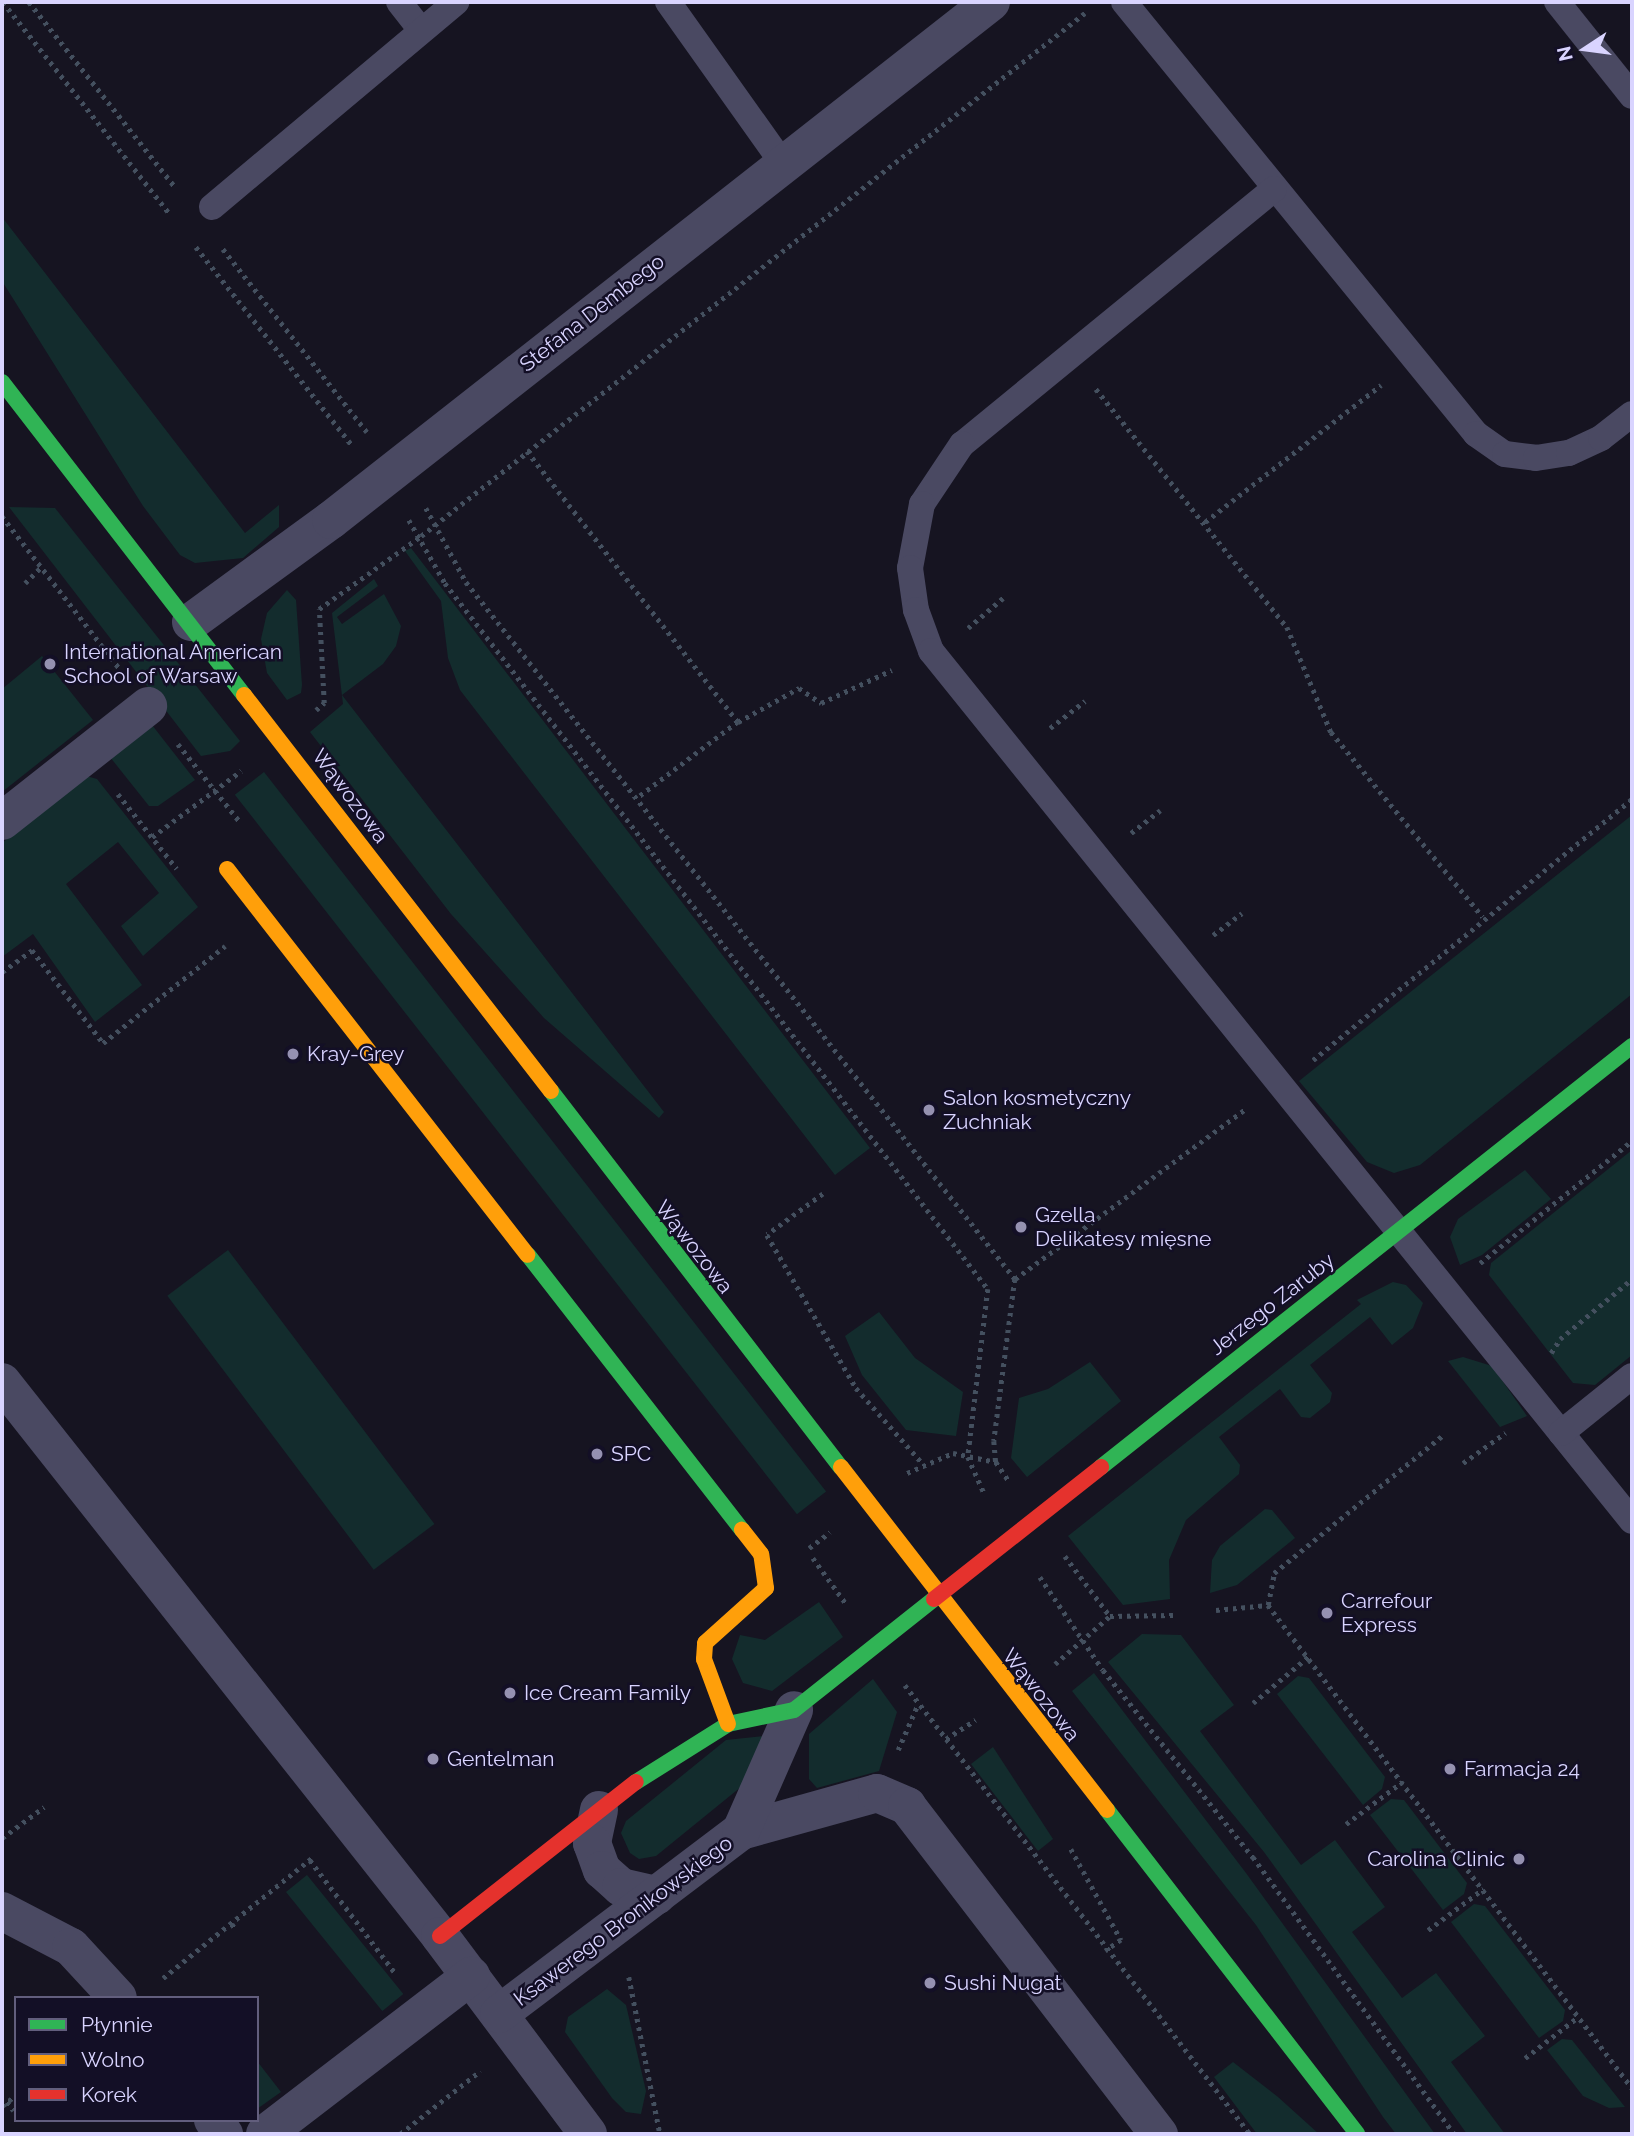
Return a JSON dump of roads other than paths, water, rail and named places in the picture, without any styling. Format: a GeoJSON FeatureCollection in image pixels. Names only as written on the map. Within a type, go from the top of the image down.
{"type":"FeatureCollection","features":[{"type":"Feature","properties":{"kind":"street","name":"Stefana Dembego"},"geometry":{"type":"LineString","coordinates":[[191,622],[991,2]]}},
{"type":"Feature","properties":{"kind":"street","name":"Wąwozowa"},"geometry":{"type":"LineString","coordinates":[[2,382],[191,622],[936,1593],[1357,2134]]}},
{"type":"Feature","properties":{"kind":"street"},"geometry":{"type":"LineString","coordinates":[[2,821],[148,706]]}},
{"type":"Feature","properties":{"kind":"street"},"geometry":{"type":"LineString","coordinates":[[227,869],[761,1554],[766,1588],[705,1643],[705,1659],[728,1724]]}},
{"type":"Feature","properties":{"kind":"street","name":"Jerzego Zaruby"},"geometry":{"type":"LineString","coordinates":[[936,1593],[1632,1046]]}},
{"type":"Feature","properties":{"kind":"street"},"geometry":{"type":"LineString","coordinates":[[2,1382],[440,1936],[588,2134]]}},
{"type":"Feature","properties":{"kind":"street","name":"Ksawerego Bronikowskiego"},"geometry":{"type":"LineString","coordinates":[[499,2014],[741,1831],[794,1710],[936,1593]]}},
{"type":"Feature","properties":{"kind":"street","name":"Ksawerego Bronikowskiego"},"geometry":{"type":"LineString","coordinates":[[440,1936],[666,1758],[728,1724],[794,1710]]}},
{"type":"Feature","properties":{"kind":"street"},"geometry":{"type":"LineString","coordinates":[[741,1831],[877,1793],[907,1805],[1159,2134]]}},
{"type":"Feature","properties":{"kind":"street"},"geometry":{"type":"LineString","coordinates":[[599,1811],[592,1843],[602,1870],[621,1887],[657,1895]]}},
{"type":"Feature","properties":{"kind":"street"},"geometry":{"type":"LineString","coordinates":[[2,1911],[71,1947],[116,1996]]}},
{"type":"Feature","properties":{"kind":"street"},"geometry":{"type":"LineString","coordinates":[[265,2134],[471,1976]]}},
{"type":"Feature","properties":{"kind":"lane"},"geometry":{"type":"LineString","coordinates":[[398,2],[421,30]]}},
{"type":"Feature","properties":{"kind":"lane"},"geometry":{"type":"LineString","coordinates":[[212,207],[456,2]]}},
{"type":"Feature","properties":{"kind":"lane"},"geometry":{"type":"LineString","coordinates":[[668,2],[783,164]]}},
{"type":"Feature","properties":{"kind":"lane"},"geometry":{"type":"LineString","coordinates":[[1124,2],[1476,434],[1505,454],[1569,453],[1632,414]]}},
{"type":"Feature","properties":{"kind":"lane"},"geometry":{"type":"LineString","coordinates":[[1557,2],[1632,96]]}},
{"type":"Feature","properties":{"kind":"lane"},"geometry":{"type":"LineString","coordinates":[[1275,189],[962,444],[922,504],[910,568],[916,610],[931,651],[1632,1521]]}},
{"type":"Feature","properties":{"kind":"lane"},"geometry":{"type":"LineString","coordinates":[[1555,1425],[1632,1376]]}},
{"type":"Feature","properties":{"kind":"place","name":"International American School of Warsaw"},"geometry":{"type":"Point","coordinates":[50,664]}},
{"type":"Feature","properties":{"kind":"place","name":"Kray-Grey"},"geometry":{"type":"Point","coordinates":[293,1054]}},
{"type":"Feature","properties":{"kind":"place","name":"Salon kosmetyczny Zuchniak"},"geometry":{"type":"Point","coordinates":[929,1110]}},
{"type":"Feature","properties":{"kind":"place","name":"Gzella Delikatesy mięsne"},"geometry":{"type":"Point","coordinates":[1021,1227]}},
{"type":"Feature","properties":{"kind":"place","name":"SPC"},"geometry":{"type":"Point","coordinates":[597,1454]}},
{"type":"Feature","properties":{"kind":"place","name":"Carrefour Express"},"geometry":{"type":"Point","coordinates":[1327,1613]}},
{"type":"Feature","properties":{"kind":"place","name":"Ice Cream Family"},"geometry":{"type":"Point","coordinates":[510,1693]}},
{"type":"Feature","properties":{"kind":"place","name":"Gentelman"},"geometry":{"type":"Point","coordinates":[433,1759]}},
{"type":"Feature","properties":{"kind":"place","name":"Farmacja 24"},"geometry":{"type":"Point","coordinates":[1450,1769]}},
{"type":"Feature","properties":{"kind":"place","name":"Carolina Clinic"},"geometry":{"type":"Point","coordinates":[1519,1859]}},
{"type":"Feature","properties":{"kind":"place","name":"Sushi Nugat"},"geometry":{"type":"Point","coordinates":[930,1983]}}]}
